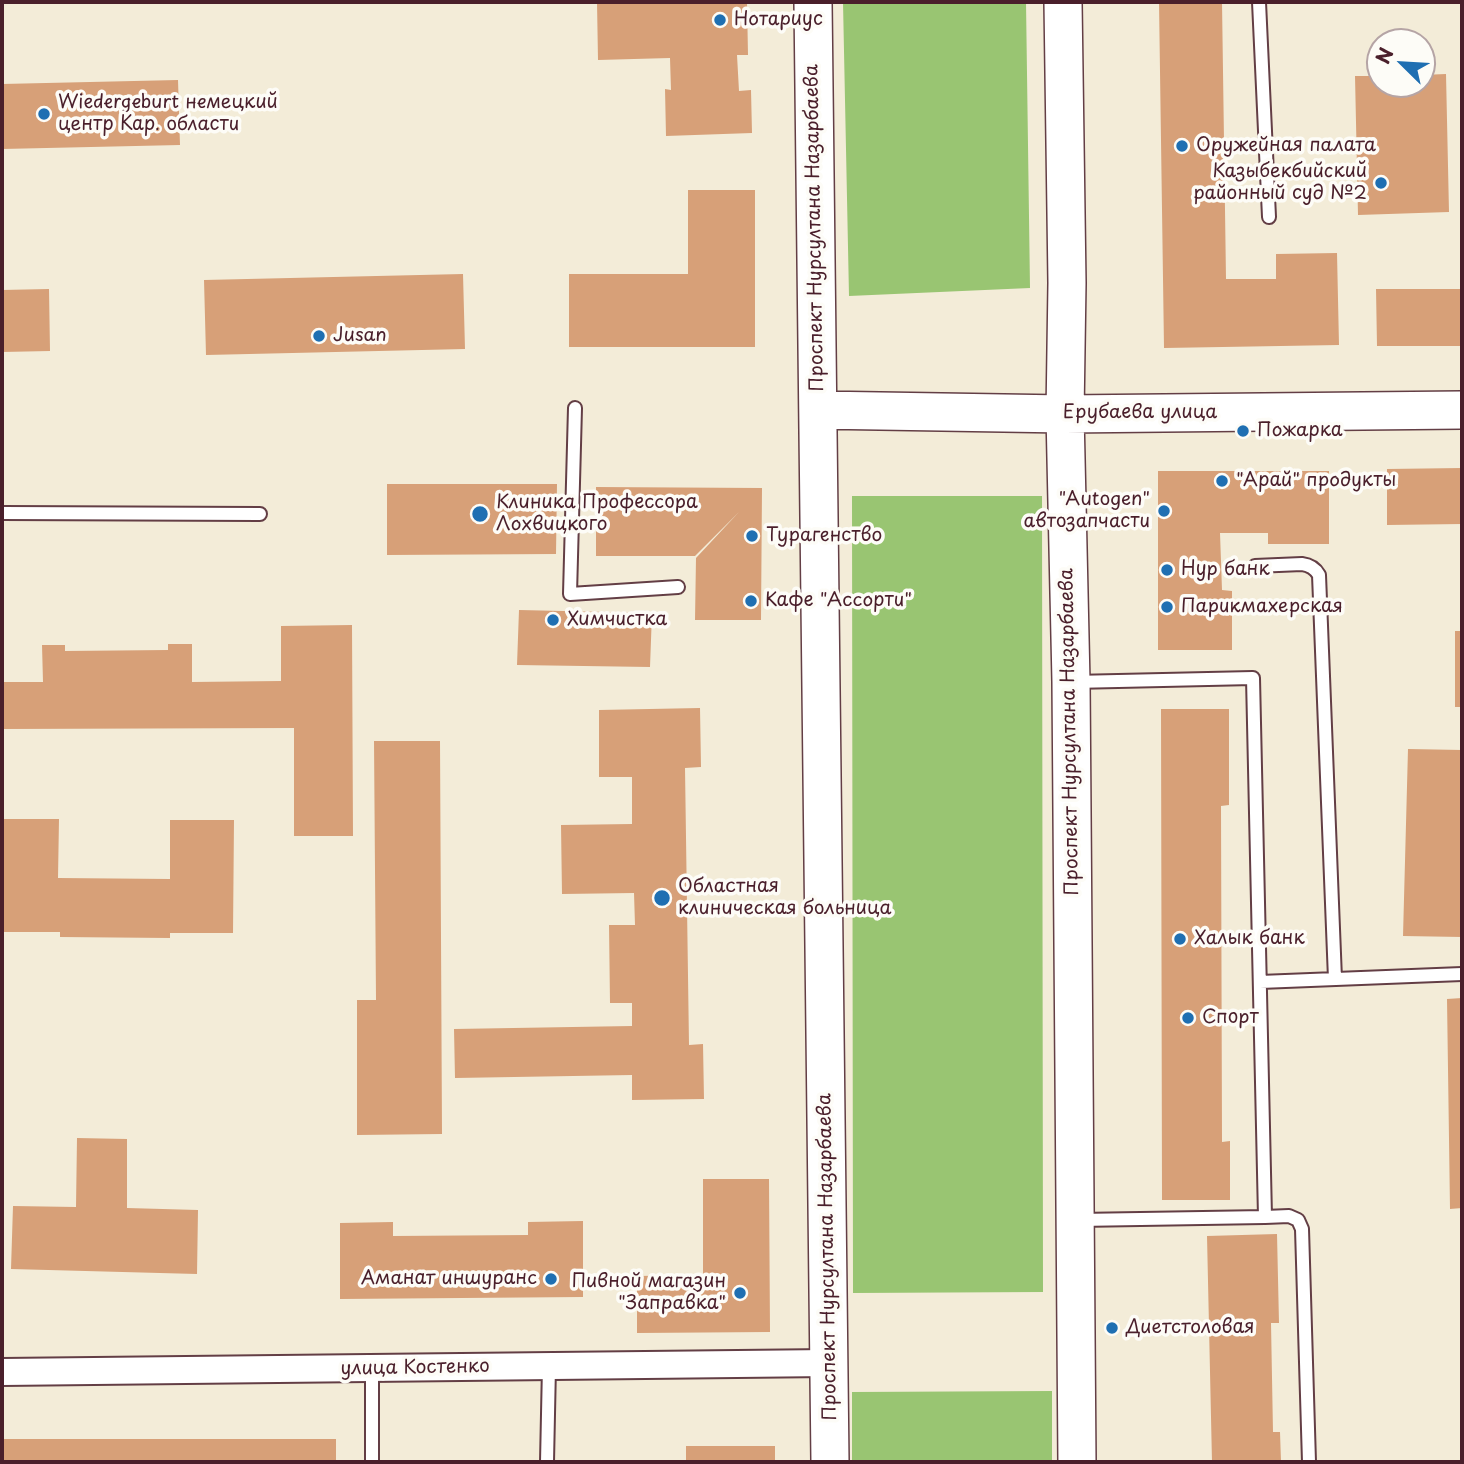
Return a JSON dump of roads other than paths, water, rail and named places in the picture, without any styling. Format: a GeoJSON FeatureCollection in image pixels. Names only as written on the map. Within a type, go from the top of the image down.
{"type":"FeatureCollection","features":[{"type":"Feature","properties":{"kind":"main road","name":"Проспект Нурсултана Назарбаева"},"geometry":{"type":"LineString","coordinates":[[813,2],[830,1462]]}},
{"type":"Feature","properties":{"kind":"main road","name":"Проспект Нурсултана Назарбаева"},"geometry":{"type":"LineString","coordinates":[[1063,2],[1077,1462]]}},
{"type":"Feature","properties":{"kind":"main road","name":"Ерубаева улица"},"geometry":{"type":"LineString","coordinates":[[818,410],[1065,414],[1462,410]]}},
{"type":"Feature","properties":{"kind":"street","name":"улица Костенко"},"geometry":{"type":"LineString","coordinates":[[2,1372],[829,1363]]}},
{"type":"Feature","properties":{"kind":"lane"},"geometry":{"type":"LineString","coordinates":[[1259,2],[1269,217]]}},
{"type":"Feature","properties":{"kind":"lane"},"geometry":{"type":"LineString","coordinates":[[575,408],[570,594],[678,587]]}},
{"type":"Feature","properties":{"kind":"lane"},"geometry":{"type":"LineString","coordinates":[[2,513],[260,514]]}},
{"type":"Feature","properties":{"kind":"lane"},"geometry":{"type":"LineString","coordinates":[[1255,566],[1302,564],[1317,570],[1319,575],[1335,979]]}},
{"type":"Feature","properties":{"kind":"lane"},"geometry":{"type":"LineString","coordinates":[[1071,682],[1253,678],[1265,1217]]}},
{"type":"Feature","properties":{"kind":"lane"},"geometry":{"type":"LineString","coordinates":[[1260,982],[1462,974]]}},
{"type":"Feature","properties":{"kind":"lane"},"geometry":{"type":"LineString","coordinates":[[1075,1220],[1289,1216],[1298,1220],[1303,1229],[1309,1462]]}},
{"type":"Feature","properties":{"kind":"lane"},"geometry":{"type":"LineString","coordinates":[[547,1462],[549,1366]]}},
{"type":"Feature","properties":{"kind":"lane"},"geometry":{"type":"LineString","coordinates":[[372,1368],[372,1462]]}},
{"type":"Feature","properties":{"kind":"place","name":"Нотариус"},"geometry":{"type":"Point","coordinates":[720,20]}},
{"type":"Feature","properties":{"kind":"place","name":"Wiedergeburt немецкий центр Кар. области"},"geometry":{"type":"Point","coordinates":[44,114]}},
{"type":"Feature","properties":{"kind":"place","name":"Оружейная палата"},"geometry":{"type":"Point","coordinates":[1182,146]}},
{"type":"Feature","properties":{"kind":"place","name":"Казыбекбийский районный суд №2"},"geometry":{"type":"Point","coordinates":[1381,183]}},
{"type":"Feature","properties":{"kind":"place","name":"Jusan"},"geometry":{"type":"Point","coordinates":[319,336]}},
{"type":"Feature","properties":{"kind":"place","name":"Пожарка"},"geometry":{"type":"Point","coordinates":[1243,431]}},
{"type":"Feature","properties":{"kind":"place","name":"\"Арай\" продукты"},"geometry":{"type":"Point","coordinates":[1222,481]}},
{"type":"Feature","properties":{"kind":"place","name":"\"Autogen\" автозапчасти"},"geometry":{"type":"Point","coordinates":[1164,511]}},
{"type":"Feature","properties":{"kind":"place","name":"Клиника Профессора Лохвицкого"},"geometry":{"type":"Point","coordinates":[480,514]}},
{"type":"Feature","properties":{"kind":"place","name":"Турагенство"},"geometry":{"type":"Point","coordinates":[752,536]}},
{"type":"Feature","properties":{"kind":"place","name":"Нур банк"},"geometry":{"type":"Point","coordinates":[1167,570]}},
{"type":"Feature","properties":{"kind":"place","name":"Кафе \"Ассорти\""},"geometry":{"type":"Point","coordinates":[751,601]}},
{"type":"Feature","properties":{"kind":"place","name":"Парикмахерская"},"geometry":{"type":"Point","coordinates":[1167,607]}},
{"type":"Feature","properties":{"kind":"place","name":"Химчистка"},"geometry":{"type":"Point","coordinates":[553,620]}},
{"type":"Feature","properties":{"kind":"place","name":"Областная клиническая больница"},"geometry":{"type":"Point","coordinates":[662,898]}},
{"type":"Feature","properties":{"kind":"place","name":"Халык банк"},"geometry":{"type":"Point","coordinates":[1180,939]}},
{"type":"Feature","properties":{"kind":"place","name":"Спорт"},"geometry":{"type":"Point","coordinates":[1188,1018]}},
{"type":"Feature","properties":{"kind":"place","name":"Аманат иншуранс"},"geometry":{"type":"Point","coordinates":[551,1279]}},
{"type":"Feature","properties":{"kind":"place","name":"Пивной магазин \"Заправка\""},"geometry":{"type":"Point","coordinates":[740,1293]}},
{"type":"Feature","properties":{"kind":"place","name":"Диетстоловая"},"geometry":{"type":"Point","coordinates":[1112,1328]}}]}
